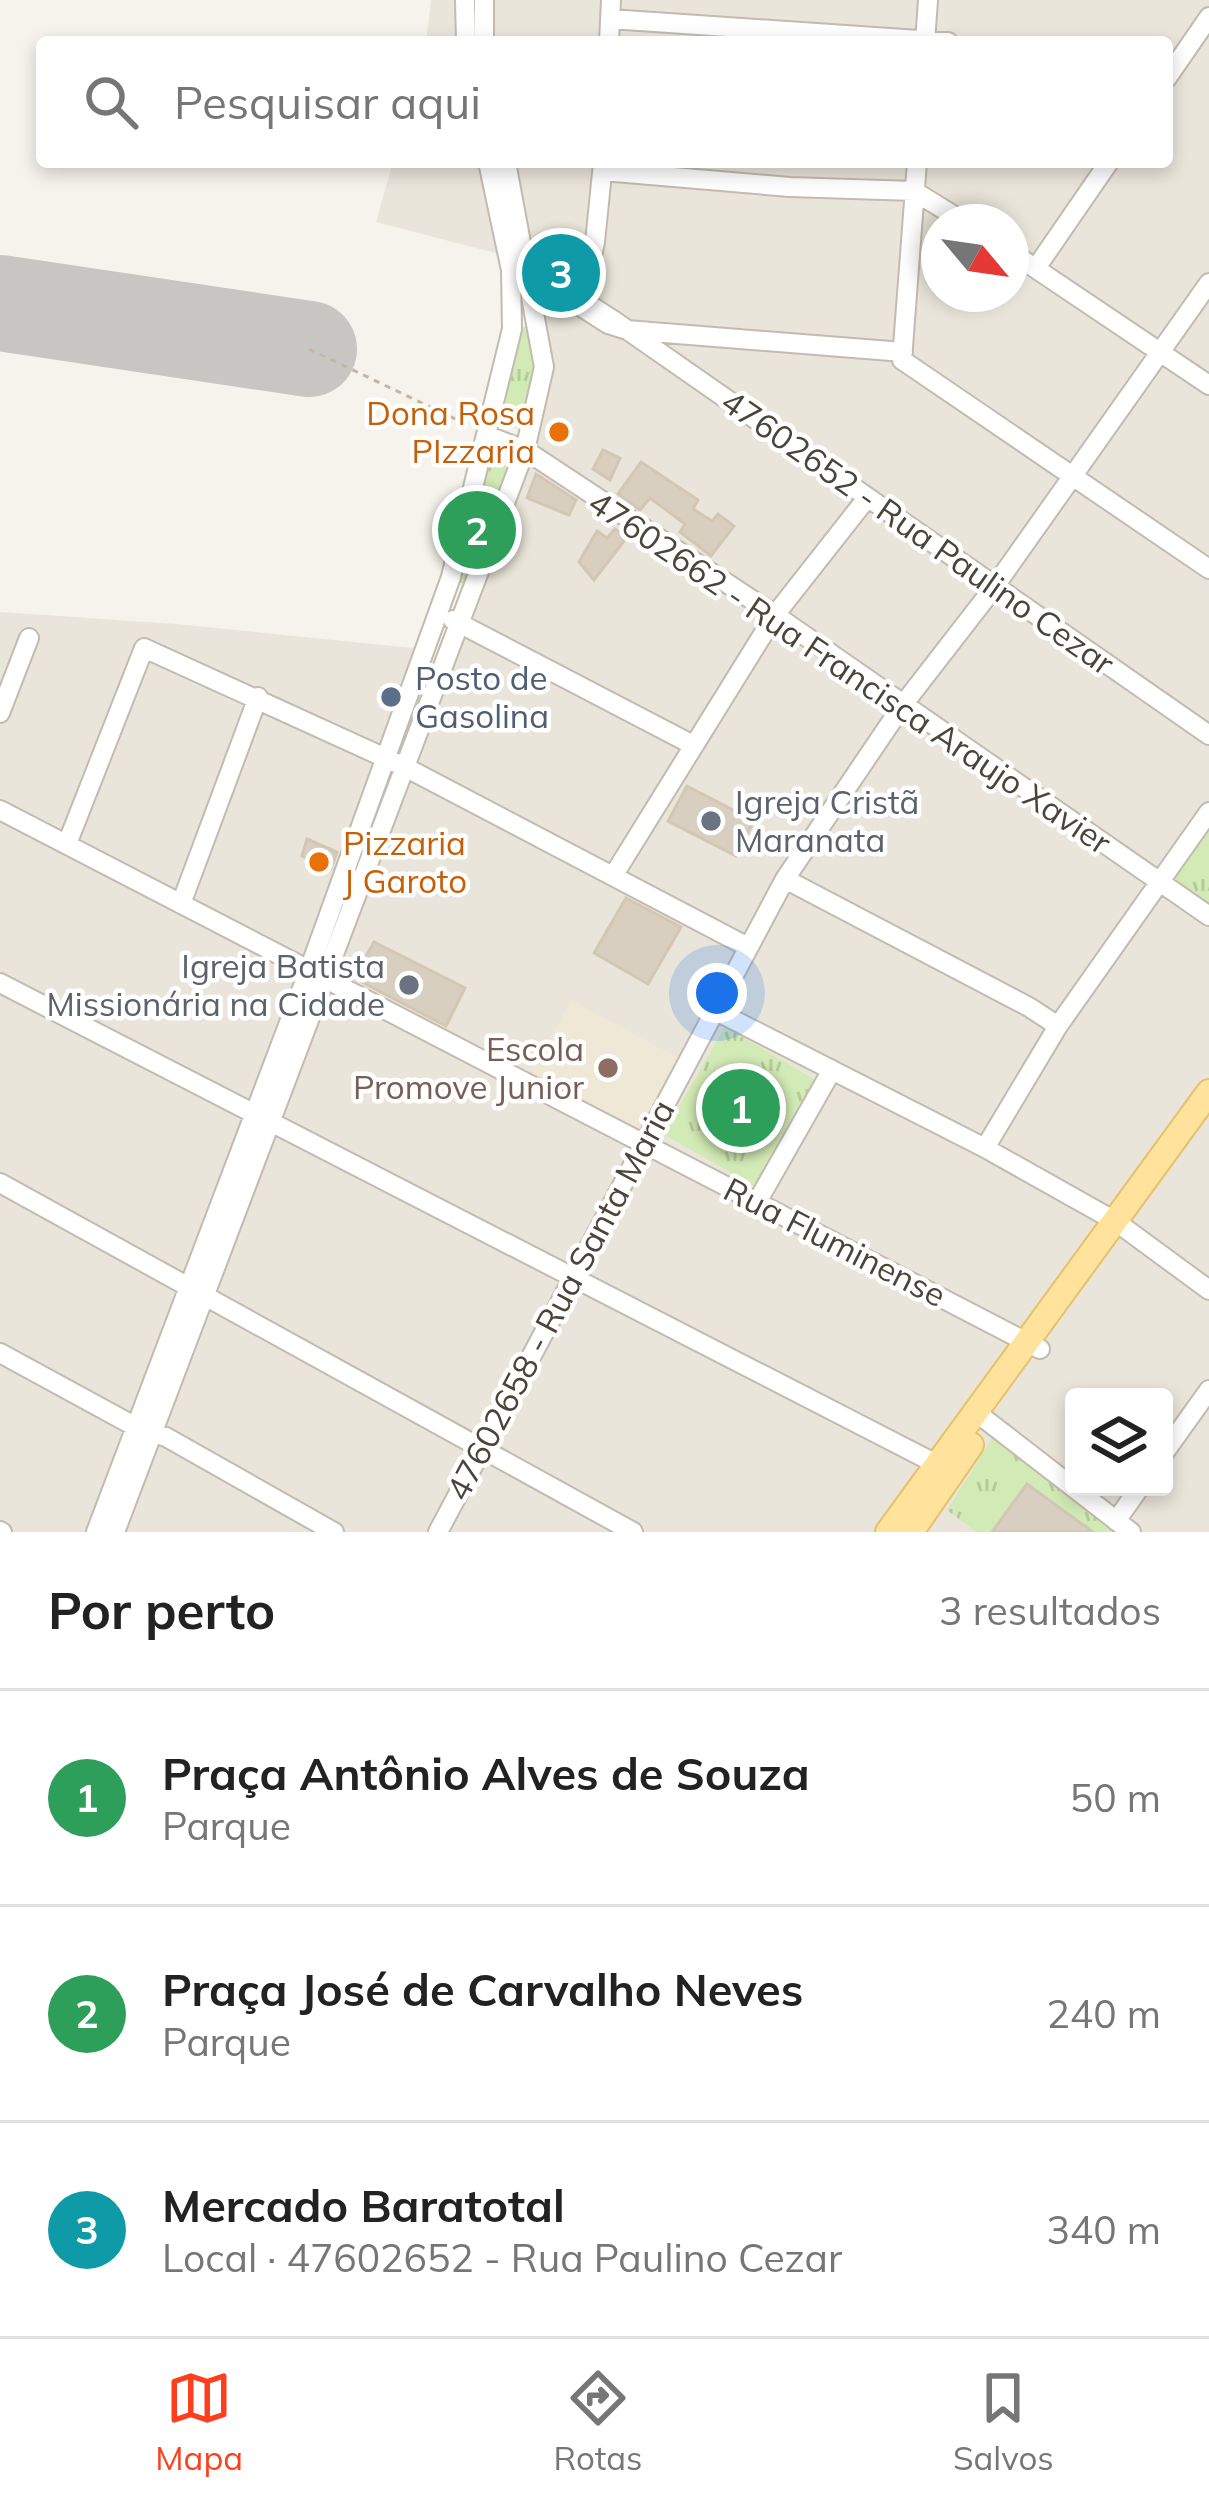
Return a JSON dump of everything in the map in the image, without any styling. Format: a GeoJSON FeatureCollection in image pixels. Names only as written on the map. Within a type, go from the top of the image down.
{"type":"FeatureCollection","features":[{"type":"Feature","properties":{"kind":"main road"},"geometry":{"type":"LineString","coordinates":[[888,1532],[945,1468],[1209,1093]]}},
{"type":"Feature","properties":{"kind":"main road"},"geometry":{"type":"LineString","coordinates":[[1120,1225],[1209,1117]]}},
{"type":"Feature","properties":{"kind":"main road"},"geometry":{"type":"LineString","coordinates":[[911,1532],[945,1468]]}},
{"type":"Feature","properties":{"kind":"street"},"geometry":{"type":"LineString","coordinates":[[465,0],[466,36]]}},
{"type":"Feature","properties":{"kind":"street"},"geometry":{"type":"LineString","coordinates":[[484,0],[484,36]]}},
{"type":"Feature","properties":{"kind":"street"},"geometry":{"type":"LineString","coordinates":[[925,36],[928,0]]}},
{"type":"Feature","properties":{"kind":"street"},"geometry":{"type":"LineString","coordinates":[[610,9],[876,36]]}},
{"type":"Feature","properties":{"kind":"street"},"geometry":{"type":"LineString","coordinates":[[1174,57],[1209,17]]}},
{"type":"Feature","properties":{"kind":"street"},"geometry":{"type":"LineString","coordinates":[[96,1532],[121,1492],[450,618],[525,450],[544,367],[490,168]]}},
{"type":"Feature","properties":{"kind":"street"},"geometry":{"type":"LineString","coordinates":[[395,762],[429,645],[450,618],[523,278],[507,168]]}},
{"type":"Feature","properties":{"kind":"street"},"geometry":{"type":"LineString","coordinates":[[582,300],[596,242],[603,168]]}},
{"type":"Feature","properties":{"kind":"street"},"geometry":{"type":"LineString","coordinates":[[612,168],[790,187],[914,191],[935,204]]}},
{"type":"Feature","properties":{"kind":"street"},"geometry":{"type":"LineString","coordinates":[[903,351],[916,168]]}},
{"type":"Feature","properties":{"kind":"street"},"geometry":{"type":"LineString","coordinates":[[1036,268],[1105,168]]}},
{"type":"Feature","properties":{"kind":"street"},"geometry":{"type":"LineString","coordinates":[[1029,264],[1209,385]]}},
{"type":"Feature","properties":{"kind":"street","name":"47602652 - Rua Paulino Cezar"},"geometry":{"type":"LineString","coordinates":[[523,278],[582,300],[620,325],[1209,735]]}},
{"type":"Feature","properties":{"kind":"street","name":"47602652 - Rua Paulino Cezar"},"geometry":{"type":"LineString","coordinates":[[523,278],[620,325]]}},
{"type":"Feature","properties":{"kind":"street","name":"47602658 - Rua Santa Maria"},"geometry":{"type":"LineString","coordinates":[[438,1532],[785,880],[902,706],[995,586],[1209,283]]}},
{"type":"Feature","properties":{"kind":"street"},"geometry":{"type":"LineString","coordinates":[[620,325],[903,351],[1209,569]]}},
{"type":"Feature","properties":{"kind":"street","name":"47602662 - Rua Francisca Araujo Xavier"},"geometry":{"type":"LineString","coordinates":[[488,436],[525,450],[775,615],[1209,916]]}},
{"type":"Feature","properties":{"kind":"street"},"geometry":{"type":"LineString","coordinates":[[1075,472],[1209,558]]}},
{"type":"Feature","properties":{"kind":"street"},"geometry":{"type":"LineString","coordinates":[[613,876],[775,615],[867,498]]}},
{"type":"Feature","properties":{"kind":"street"},"geometry":{"type":"LineString","coordinates":[[450,618],[693,746]]}},
{"type":"Feature","properties":{"kind":"street"},"geometry":{"type":"LineString","coordinates":[[0,713],[29,638]]}},
{"type":"Feature","properties":{"kind":"street"},"geometry":{"type":"LineString","coordinates":[[67,844],[144,648],[395,762],[748,946]]}},
{"type":"Feature","properties":{"kind":"street"},"geometry":{"type":"LineString","coordinates":[[181,904],[259,697]]}},
{"type":"Feature","properties":{"kind":"street","name":"Rua Fluminense"},"geometry":{"type":"LineString","coordinates":[[0,810],[1033,1345]]}},
{"type":"Feature","properties":{"kind":"street"},"geometry":{"type":"LineString","coordinates":[[985,1148],[1058,1026],[1209,812]]}},
{"type":"Feature","properties":{"kind":"street"},"geometry":{"type":"LineString","coordinates":[[785,880],[1029,1006],[1058,1026]]}},
{"type":"Feature","properties":{"kind":"street"},"geometry":{"type":"LineString","coordinates":[[0,983],[945,1468]]}},
{"type":"Feature","properties":{"kind":"street"},"geometry":{"type":"LineString","coordinates":[[716,1011],[985,1148],[1120,1225],[1209,1290]]}},
{"type":"Feature","properties":{"kind":"street"},"geometry":{"type":"LineString","coordinates":[[757,1202],[832,1070]]}},
{"type":"Feature","properties":{"kind":"street"},"geometry":{"type":"LineString","coordinates":[[0,1184],[633,1532]]}},
{"type":"Feature","properties":{"kind":"street"},"geometry":{"type":"LineString","coordinates":[[0,1353],[317,1532]]}},
{"type":"Feature","properties":{"kind":"street"},"geometry":{"type":"LineString","coordinates":[[1173,1440],[1209,1390]]}},
{"type":"Feature","properties":{"kind":"street"},"geometry":{"type":"LineString","coordinates":[[982,1417],[1124,1527],[1136,1496]]}},
{"type":"Feature","properties":{"kind":"street"},"geometry":{"type":"LineString","coordinates":[[144,1431],[166,1438],[334,1532]]}},
{"type":"Feature","properties":{"kind":"street"},"geometry":{"type":"LineString","coordinates":[[116,1532],[121,1492]]}},
{"type":"Feature","properties":{"kind":"path"},"geometry":{"type":"LineString","coordinates":[[309,349],[488,436]]}},
{"type":"Feature","properties":{"kind":"shaded area"},"geometry":{"type":"Polygon","coordinates":[[[431,0],[465,0],[466,36],[427,36],[431,0]]]}},
{"type":"Feature","properties":{"kind":"shaded area"},"geometry":{"type":"Polygon","coordinates":[[[484,0],[1209,0],[1209,1532],[115,1532],[525,450],[532,291],[615,329],[845,339],[613,320],[529,278],[507,168],[1173,168],[1173,36],[484,36],[484,0]]]}},
{"type":"Feature","properties":{"kind":"shaded area"},"geometry":{"type":"Polygon","coordinates":[[[391,168],[489,168],[507,256],[376,222],[391,168]]]}},
{"type":"Feature","properties":{"kind":"shaded area"},"geometry":{"type":"Polygon","coordinates":[[[0,612],[413,648],[429,645],[96,1532],[0,1532],[0,612]]]}},
{"type":"Feature","properties":{"kind":"shaded area","name":"Escola Promove Junior"},"geometry":{"type":"Polygon","coordinates":[[[571,1000],[684,1061],[642,1130],[531,1074],[571,1000]]]}},
{"type":"Feature","properties":{"kind":"green space"},"geometry":{"type":"Polygon","coordinates":[[[530,324],[533,391],[517,428],[500,427],[519,336],[530,324]]]}},
{"type":"Feature","properties":{"kind":"green space"},"geometry":{"type":"Polygon","coordinates":[[[505,451],[513,461],[465,583],[459,583],[455,578],[485,466],[505,451]]]}},
{"type":"Feature","properties":{"kind":"green space"},"geometry":{"type":"Polygon","coordinates":[[[1209,822],[1209,904],[1171,878],[1209,822]]]}},
{"type":"Feature","properties":{"kind":"green space"},"geometry":{"type":"Polygon","coordinates":[[[725,1027],[819,1082],[758,1188],[663,1134],[725,1027]]]}},
{"type":"Feature","properties":{"kind":"green space"},"geometry":{"type":"Polygon","coordinates":[[[993,1437],[1065,1489],[1065,1496],[1074,1496],[1124,1532],[976,1532],[947,1510],[993,1437]]]}},
{"type":"Feature","properties":{"kind":"building"},"geometry":{"type":"Polygon","coordinates":[[[555,257],[576,267],[572,281],[544,270],[543,259],[555,257]]]}},
{"type":"Feature","properties":{"kind":"building"},"geometry":{"type":"Polygon","coordinates":[[[603,450],[620,458],[610,480],[593,469],[603,450]]]}},
{"type":"Feature","properties":{"kind":"building"},"geometry":{"type":"Polygon","coordinates":[[[641,462],[698,500],[693,509],[712,521],[718,514],[734,526],[711,556],[680,532],[685,524],[650,498],[640,510],[618,494],[641,462]]]}},
{"type":"Feature","properties":{"kind":"building"},"geometry":{"type":"Polygon","coordinates":[[[536,474],[576,500],[569,515],[527,498],[536,474]]]}},
{"type":"Feature","properties":{"kind":"building"},"geometry":{"type":"Polygon","coordinates":[[[615,529],[627,537],[594,580],[579,562],[597,531],[607,538],[615,529]]]}},
{"type":"Feature","properties":{"kind":"building","name":"Igreja Cristã Maranata"},"geometry":{"type":"Polygon","coordinates":[[[687,786],[754,821],[736,856],[668,821],[687,786]]]}},
{"type":"Feature","properties":{"kind":"building"},"geometry":{"type":"Polygon","coordinates":[[[307,839],[337,852],[331,869],[302,856],[307,839]]]}},
{"type":"Feature","properties":{"kind":"building"},"geometry":{"type":"Polygon","coordinates":[[[626,898],[681,927],[648,984],[594,953],[626,898]]]}},
{"type":"Feature","properties":{"kind":"building","name":"Igreja Batista Missionária na Cidade"},"geometry":{"type":"Polygon","coordinates":[[[374,942],[465,988],[446,1026],[354,978],[374,942]]]}},
{"type":"Feature","properties":{"kind":"building"},"geometry":{"type":"Polygon","coordinates":[[[1027,1484],[1093,1532],[992,1532],[1027,1484]]]}},
{"type":"Feature","properties":{"kind":"runway"},"geometry":{"type":"LineString","coordinates":[[0,303],[309,349]]}},
{"type":"Feature","properties":{"kind":"place","name":"Mercado Baratotal"},"geometry":{"type":"Point","coordinates":[561,273]}},
{"type":"Feature","properties":{"kind":"place","name":"Dona Rosa PIzzaria"},"geometry":{"type":"Point","coordinates":[559,432]}},
{"type":"Feature","properties":{"kind":"place","name":"Praça José de Carvalho Neves"},"geometry":{"type":"Point","coordinates":[477,530]}},
{"type":"Feature","properties":{"kind":"place","name":"Posto de Gasolina"},"geometry":{"type":"Point","coordinates":[391,697]}},
{"type":"Feature","properties":{"kind":"place","name":"Igreja Cristã Maranata"},"geometry":{"type":"Point","coordinates":[711,821]}},
{"type":"Feature","properties":{"kind":"place","name":"Pizzaria J Garoto"},"geometry":{"type":"Point","coordinates":[319,862]}},
{"type":"Feature","properties":{"kind":"place","name":"Igreja Batista Missionária na Cidade"},"geometry":{"type":"Point","coordinates":[409,985]}},
{"type":"Feature","properties":{"kind":"place","name":"Escola Promove Junior"},"geometry":{"type":"Point","coordinates":[608,1068]}},
{"type":"Feature","properties":{"kind":"place","name":"Praça Antônio Alves de Souza"},"geometry":{"type":"Point","coordinates":[741,1108]}}]}
